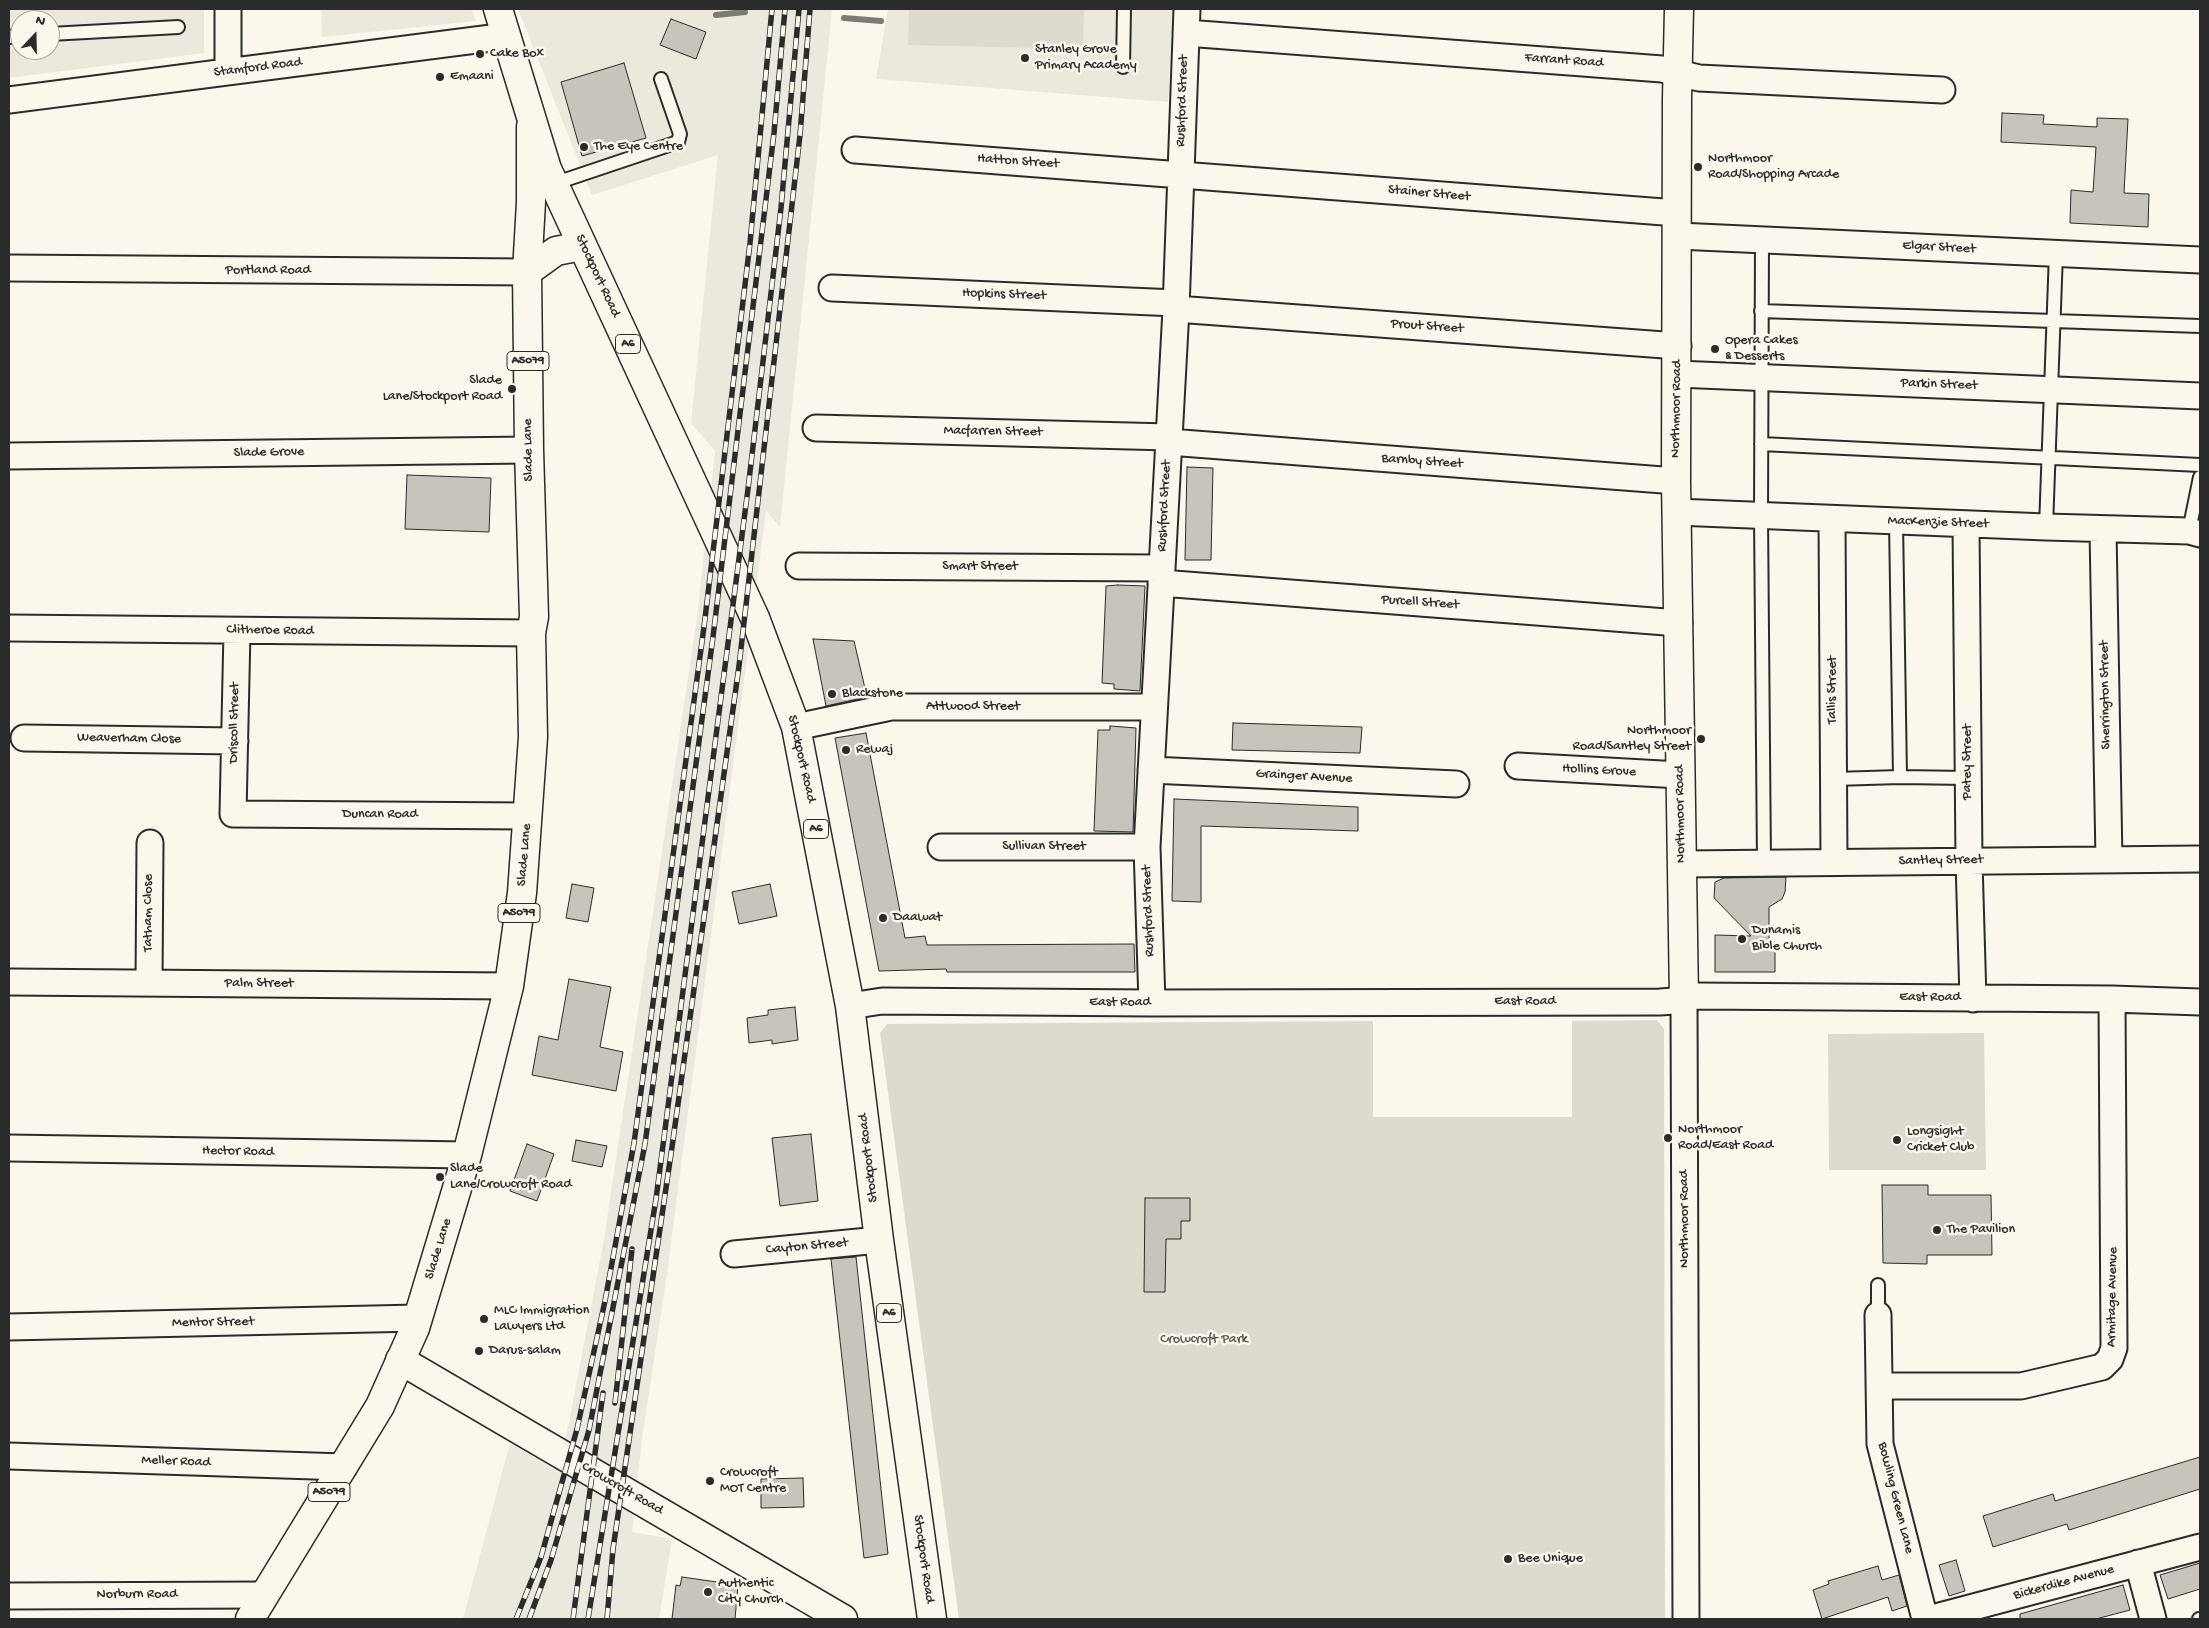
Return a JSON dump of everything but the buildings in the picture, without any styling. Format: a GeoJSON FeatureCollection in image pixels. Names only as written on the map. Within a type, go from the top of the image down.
{"type":"FeatureCollection","features":[{"type":"Feature","properties":{"kind":"main road","name":"Stockport Road"},"geometry":{"type":"LineString","coordinates":[[498,9],[531,123],[542,187],[570,217],[755,618],[796,727],[850,1006],[879,1240],[932,1619]]}},
{"type":"Feature","properties":{"kind":"main road","name":"Northmoor Road"},"geometry":{"type":"LineString","coordinates":[[1680,9],[1677,73],[1678,346],[1676,512],[1684,999]]}},
{"type":"Feature","properties":{"kind":"main road","name":"Slade Lane"},"geometry":{"type":"LineString","coordinates":[[250,1619],[380,1406],[418,1318],[467,1155],[509,986],[522,893],[533,737],[531,633],[534,617],[528,450],[527,272],[542,187]]}},
{"type":"Feature","properties":{"kind":"main road"},"geometry":{"type":"LineString","coordinates":[[527,272],[556,251],[582,246]]}},
{"type":"Feature","properties":{"kind":"main road","name":"Crowcroft Road"},"geometry":{"type":"LineString","coordinates":[[400,1360],[843,1619]]}},
{"type":"Feature","properties":{"kind":"street"},"geometry":{"type":"LineString","coordinates":[[228,9],[228,72]]}},
{"type":"Feature","properties":{"kind":"street","name":"Farrant Road"},"geometry":{"type":"LineString","coordinates":[[1187,21],[1662,69],[1699,78],[1942,90]]}},
{"type":"Feature","properties":{"kind":"street","name":"Rushford Street"},"geometry":{"type":"LineString","coordinates":[[1152,1003],[1147,847],[1153,707],[1176,306],[1187,21]]}},
{"type":"Feature","properties":{"kind":"street","name":"Stamford Road"},"geometry":{"type":"LineString","coordinates":[[9,100],[506,36]]}},
{"type":"Feature","properties":{"kind":"street","name":"Hatton Street"},"geometry":{"type":"LineString","coordinates":[[855,150],[1181,174]]}},
{"type":"Feature","properties":{"kind":"street","name":"Stainer Street"},"geometry":{"type":"LineString","coordinates":[[1181,174],[1677,225]]}},
{"type":"Feature","properties":{"kind":"street","name":"Elgar Street"},"geometry":{"type":"LineString","coordinates":[[1677,225],[1762,240],[2200,260]]}},
{"type":"Feature","properties":{"kind":"street","name":"Portland Road"},"geometry":{"type":"LineString","coordinates":[[9,268],[527,272]]}},
{"type":"Feature","properties":{"kind":"street","name":"Hopkins Street"},"geometry":{"type":"LineString","coordinates":[[832,288],[1176,306]]}},
{"type":"Feature","properties":{"kind":"street","name":"Prout Street"},"geometry":{"type":"LineString","coordinates":[[1176,306],[1678,346]]}},
{"type":"Feature","properties":{"kind":"street","name":"Parkin Street"},"geometry":{"type":"LineString","coordinates":[[1677,374],[2200,396]]}},
{"type":"Feature","properties":{"kind":"street","name":"Macfarren Street"},"geometry":{"type":"LineString","coordinates":[[816,428],[1169,440]]}},
{"type":"Feature","properties":{"kind":"street","name":"Barnby Street"},"geometry":{"type":"LineString","coordinates":[[1169,440],[1676,481]]}},
{"type":"Feature","properties":{"kind":"street","name":"Slade Grove"},"geometry":{"type":"LineString","coordinates":[[9,456],[528,450]]}},
{"type":"Feature","properties":{"kind":"street","name":"MacKenzie Street"},"geometry":{"type":"LineString","coordinates":[[1676,512],[2046,528],[2195,532]]}},
{"type":"Feature","properties":{"kind":"street","name":"Tallis Street"},"geometry":{"type":"LineString","coordinates":[[1832,518],[1834,862]]}},
{"type":"Feature","properties":{"kind":"street","name":"Patey Street"},"geometry":{"type":"LineString","coordinates":[[1966,524],[1969,861],[1973,999]]}},
{"type":"Feature","properties":{"kind":"street","name":"Sherrington Street"},"geometry":{"type":"LineString","coordinates":[[2103,530],[2109,860]]}},
{"type":"Feature","properties":{"kind":"street","name":"Smart Street"},"geometry":{"type":"LineString","coordinates":[[799,566],[1161,575]]}},
{"type":"Feature","properties":{"kind":"street","name":"Purcell Street"},"geometry":{"type":"LineString","coordinates":[[1161,575],[1679,623]]}},
{"type":"Feature","properties":{"kind":"street","name":"Clitheroe Road"},"geometry":{"type":"LineString","coordinates":[[9,628],[531,633]]}},
{"type":"Feature","properties":{"kind":"street","name":"Driscoll Street"},"geometry":{"type":"LineString","coordinates":[[233,814],[237,631]]}},
{"type":"Feature","properties":{"kind":"street","name":"Attwood Street"},"geometry":{"type":"LineString","coordinates":[[796,727],[892,707],[1153,707]]}},
{"type":"Feature","properties":{"kind":"street","name":"Weaverham Close"},"geometry":{"type":"LineString","coordinates":[[24,738],[235,741]]}},
{"type":"Feature","properties":{"kind":"street","name":"Hollins Grove"},"geometry":{"type":"LineString","coordinates":[[1518,766],[1680,775]]}},
{"type":"Feature","properties":{"kind":"street","name":"Grainger Avenue"},"geometry":{"type":"LineString","coordinates":[[1151,770],[1456,784]]}},
{"type":"Feature","properties":{"kind":"street","name":"Duncan Road"},"geometry":{"type":"LineString","coordinates":[[233,814],[528,816]]}},
{"type":"Feature","properties":{"kind":"street","name":"Tatham Close"},"geometry":{"type":"LineString","coordinates":[[149,983],[150,844]]}},
{"type":"Feature","properties":{"kind":"street","name":"Sullivan Street"},"geometry":{"type":"LineString","coordinates":[[941,847],[1147,847]]}},
{"type":"Feature","properties":{"kind":"street","name":"Santley Street"},"geometry":{"type":"LineString","coordinates":[[1682,864],[2200,859]]}},
{"type":"Feature","properties":{"kind":"street","name":"Palm Street"},"geometry":{"type":"LineString","coordinates":[[9,982],[509,986]]}},
{"type":"Feature","properties":{"kind":"street","name":"East Road"},"geometry":{"type":"LineString","coordinates":[[850,1006],[882,1001],[1152,1003],[1660,1002],[1695,996],[2112,999],[2200,1002]]}},
{"type":"Feature","properties":{"kind":"street","name":"Northmoor Road"},"geometry":{"type":"LineString","coordinates":[[1684,999],[1686,1619]]}},
{"type":"Feature","properties":{"kind":"street","name":"Armitage Avenue"},"geometry":{"type":"LineString","coordinates":[[1879,1386],[2021,1386],[2102,1367],[2110,1359],[2114,1339],[2112,999]]}},
{"type":"Feature","properties":{"kind":"street","name":"Hector Road"},"geometry":{"type":"LineString","coordinates":[[9,1148],[467,1155]]}},
{"type":"Feature","properties":{"kind":"street","name":"Cayton Street"},"geometry":{"type":"LineString","coordinates":[[734,1254],[879,1240]]}},
{"type":"Feature","properties":{"kind":"street","name":"Bowling Green Lane"},"geometry":{"type":"LineString","coordinates":[[1878,1315],[1880,1444],[1926,1619]]}},
{"type":"Feature","properties":{"kind":"street","name":"Mentor Street"},"geometry":{"type":"LineString","coordinates":[[9,1327],[418,1318]]}},
{"type":"Feature","properties":{"kind":"street","name":"Meller Road"},"geometry":{"type":"LineString","coordinates":[[9,1456],[344,1467]]}},
{"type":"Feature","properties":{"kind":"street","name":"Bickerdike Avenue"},"geometry":{"type":"LineString","coordinates":[[1926,1619],[1985,1612],[2138,1563],[2200,1547]]}},
{"type":"Feature","properties":{"kind":"street"},"geometry":{"type":"LineString","coordinates":[[2138,1563],[2153,1619]]}},
{"type":"Feature","properties":{"kind":"street","name":"Norburn Road"},"geometry":{"type":"LineString","coordinates":[[9,1596],[265,1595]]}},
{"type":"Feature","properties":{"kind":"lane"},"geometry":{"type":"LineString","coordinates":[[1122,67],[1124,9]]}},
{"type":"Feature","properties":{"kind":"lane"},"geometry":{"type":"LineString","coordinates":[[60,33],[178,27]]}},
{"type":"Feature","properties":{"kind":"lane"},"geometry":{"type":"LineString","coordinates":[[542,187],[678,142],[680,134],[661,79]]}},
{"type":"Feature","properties":{"kind":"lane"},"geometry":{"type":"LineString","coordinates":[[1762,240],[1761,516],[1764,863]]}},
{"type":"Feature","properties":{"kind":"lane"},"geometry":{"type":"LineString","coordinates":[[2046,528],[2056,253]]}},
{"type":"Feature","properties":{"kind":"lane"},"geometry":{"type":"LineString","coordinates":[[1761,310],[2200,326]]}},
{"type":"Feature","properties":{"kind":"lane"},"geometry":{"type":"LineString","coordinates":[[1761,444],[2049,456],[2200,465]]}},
{"type":"Feature","properties":{"kind":"lane"},"geometry":{"type":"LineString","coordinates":[[2195,532],[2200,477]]}},
{"type":"Feature","properties":{"kind":"lane"},"geometry":{"type":"LineString","coordinates":[[1896,521],[1900,777]]}},
{"type":"Feature","properties":{"kind":"lane"},"geometry":{"type":"LineString","coordinates":[[1834,779],[1900,777],[1968,778]]}},
{"type":"Feature","properties":{"kind":"lane"},"geometry":{"type":"LineString","coordinates":[[1878,1285],[1878,1315]]}},
{"type":"Feature","properties":{"kind":"shaded area"},"geometry":{"type":"Polygon","coordinates":[[[9,9],[204,9],[204,53],[9,78],[9,9]]]}},
{"type":"Feature","properties":{"kind":"shaded area"},"geometry":{"type":"Polygon","coordinates":[[[321,9],[471,9],[476,21],[322,37],[321,9]]]}},
{"type":"Feature","properties":{"kind":"shaded area"},"geometry":{"type":"Polygon","coordinates":[[[518,9],[832,9],[780,527],[766,511],[667,1274],[642,1439],[632,1532],[672,1539],[659,1619],[463,1619],[510,1443],[555,1470],[568,1427],[604,1239],[697,618],[715,451],[691,423],[718,155],[592,195],[518,9]]]}},
{"type":"Feature","properties":{"kind":"shaded area","name":"Stanley Grove Primary Academy"},"geometry":{"type":"Polygon","coordinates":[[[888,9],[1173,9],[1168,102],[876,79],[888,9]]]}},
{"type":"Feature","properties":{"kind":"green space"},"geometry":{"type":"Polygon","coordinates":[[[909,9],[1084,9],[1083,49],[908,45],[909,9]]]}},
{"type":"Feature","properties":{"kind":"green space","name":"Crowcroft Park"},"geometry":{"type":"Polygon","coordinates":[[[1657,1020],[1664,1029],[1665,1619],[959,1619],[880,1033],[887,1024],[1373,1021],[1373,1117],[1572,1117],[1572,1021],[1657,1020]]]}},
{"type":"Feature","properties":{"kind":"green space"},"geometry":{"type":"Polygon","coordinates":[[[1984,1033],[1986,1170],[1829,1170],[1828,1034],[1984,1033]]]}},
{"type":"Feature","properties":{"kind":"waterway"},"geometry":{"type":"LineString","coordinates":[[716,15],[745,12]]}},
{"type":"Feature","properties":{"kind":"waterway"},"geometry":{"type":"LineString","coordinates":[[844,18],[881,21]]}},
{"type":"Feature","properties":{"kind":"railway"},"geometry":{"type":"LineString","coordinates":[[516,1619],[541,1557],[577,1429],[605,1301],[634,1143],[704,627],[750,243],[772,9]]}},
{"type":"Feature","properties":{"kind":"railway"},"geometry":{"type":"LineString","coordinates":[[529,1619],[551,1560],[589,1430],[645,1144],[713,637],[774,133],[785,9]]}},
{"type":"Feature","properties":{"kind":"railway"},"geometry":{"type":"LineString","coordinates":[[588,1619],[656,1199],[748,489],[781,208],[799,9]]}},
{"type":"Feature","properties":{"kind":"railway"},"geometry":{"type":"LineString","coordinates":[[607,1619],[613,1549],[672,1147],[739,666],[800,135],[810,9]]}},
{"type":"Feature","properties":{"kind":"railway"},"geometry":{"type":"LineString","coordinates":[[615,1403],[632,1249]]}},
{"type":"Feature","properties":{"kind":"railway"},"geometry":{"type":"LineString","coordinates":[[573,1619],[603,1393]]}},
{"type":"Feature","properties":{"kind":"place","name":"Cake Box"},"geometry":{"type":"Point","coordinates":[480,54]}},
{"type":"Feature","properties":{"kind":"place","name":"Stanley Grove Primary Academy"},"geometry":{"type":"Point","coordinates":[1025,58]}},
{"type":"Feature","properties":{"kind":"place","name":"Emaani"},"geometry":{"type":"Point","coordinates":[440,77]}},
{"type":"Feature","properties":{"kind":"place","name":"The Eye Centre"},"geometry":{"type":"Point","coordinates":[584,147]}},
{"type":"Feature","properties":{"kind":"place","name":"Northmoor Road/Shopping Arcade"},"geometry":{"type":"Point","coordinates":[1698,167]}},
{"type":"Feature","properties":{"kind":"place","name":"Opera Cakes & Desserts"},"geometry":{"type":"Point","coordinates":[1715,349]}},
{"type":"Feature","properties":{"kind":"place","name":"Slade Lane/Stockport Road"},"geometry":{"type":"Point","coordinates":[512,389]}},
{"type":"Feature","properties":{"kind":"place","name":"Blackstone"},"geometry":{"type":"Point","coordinates":[832,694]}},
{"type":"Feature","properties":{"kind":"place","name":"Northmoor Road/Santley Street"},"geometry":{"type":"Point","coordinates":[1701,739]}},
{"type":"Feature","properties":{"kind":"place","name":"Rewaj"},"geometry":{"type":"Point","coordinates":[846,750]}},
{"type":"Feature","properties":{"kind":"place","name":"Daawat"},"geometry":{"type":"Point","coordinates":[883,918]}},
{"type":"Feature","properties":{"kind":"place","name":"Dunamis Bible Church"},"geometry":{"type":"Point","coordinates":[1742,939]}},
{"type":"Feature","properties":{"kind":"place","name":"Northmoor Road/East Road"},"geometry":{"type":"Point","coordinates":[1668,1138]}},
{"type":"Feature","properties":{"kind":"place","name":"Longsight Cricket Club"},"geometry":{"type":"Point","coordinates":[1897,1140]}},
{"type":"Feature","properties":{"kind":"place","name":"Slade Lane/Crowcroft Road"},"geometry":{"type":"Point","coordinates":[440,1177]}},
{"type":"Feature","properties":{"kind":"place","name":"The Pavilion"},"geometry":{"type":"Point","coordinates":[1937,1230]}},
{"type":"Feature","properties":{"kind":"place","name":"MLC Immigration Lawyers Ltd"},"geometry":{"type":"Point","coordinates":[484,1319]}},
{"type":"Feature","properties":{"kind":"place","name":"Darus-salam"},"geometry":{"type":"Point","coordinates":[479,1351]}},
{"type":"Feature","properties":{"kind":"place","name":"Crowcroft MOT Centre"},"geometry":{"type":"Point","coordinates":[710,1481]}},
{"type":"Feature","properties":{"kind":"place","name":"Bee Unique"},"geometry":{"type":"Point","coordinates":[1508,1559]}},
{"type":"Feature","properties":{"kind":"place","name":"Authentic City Church"},"geometry":{"type":"Point","coordinates":[708,1592]}}]}
